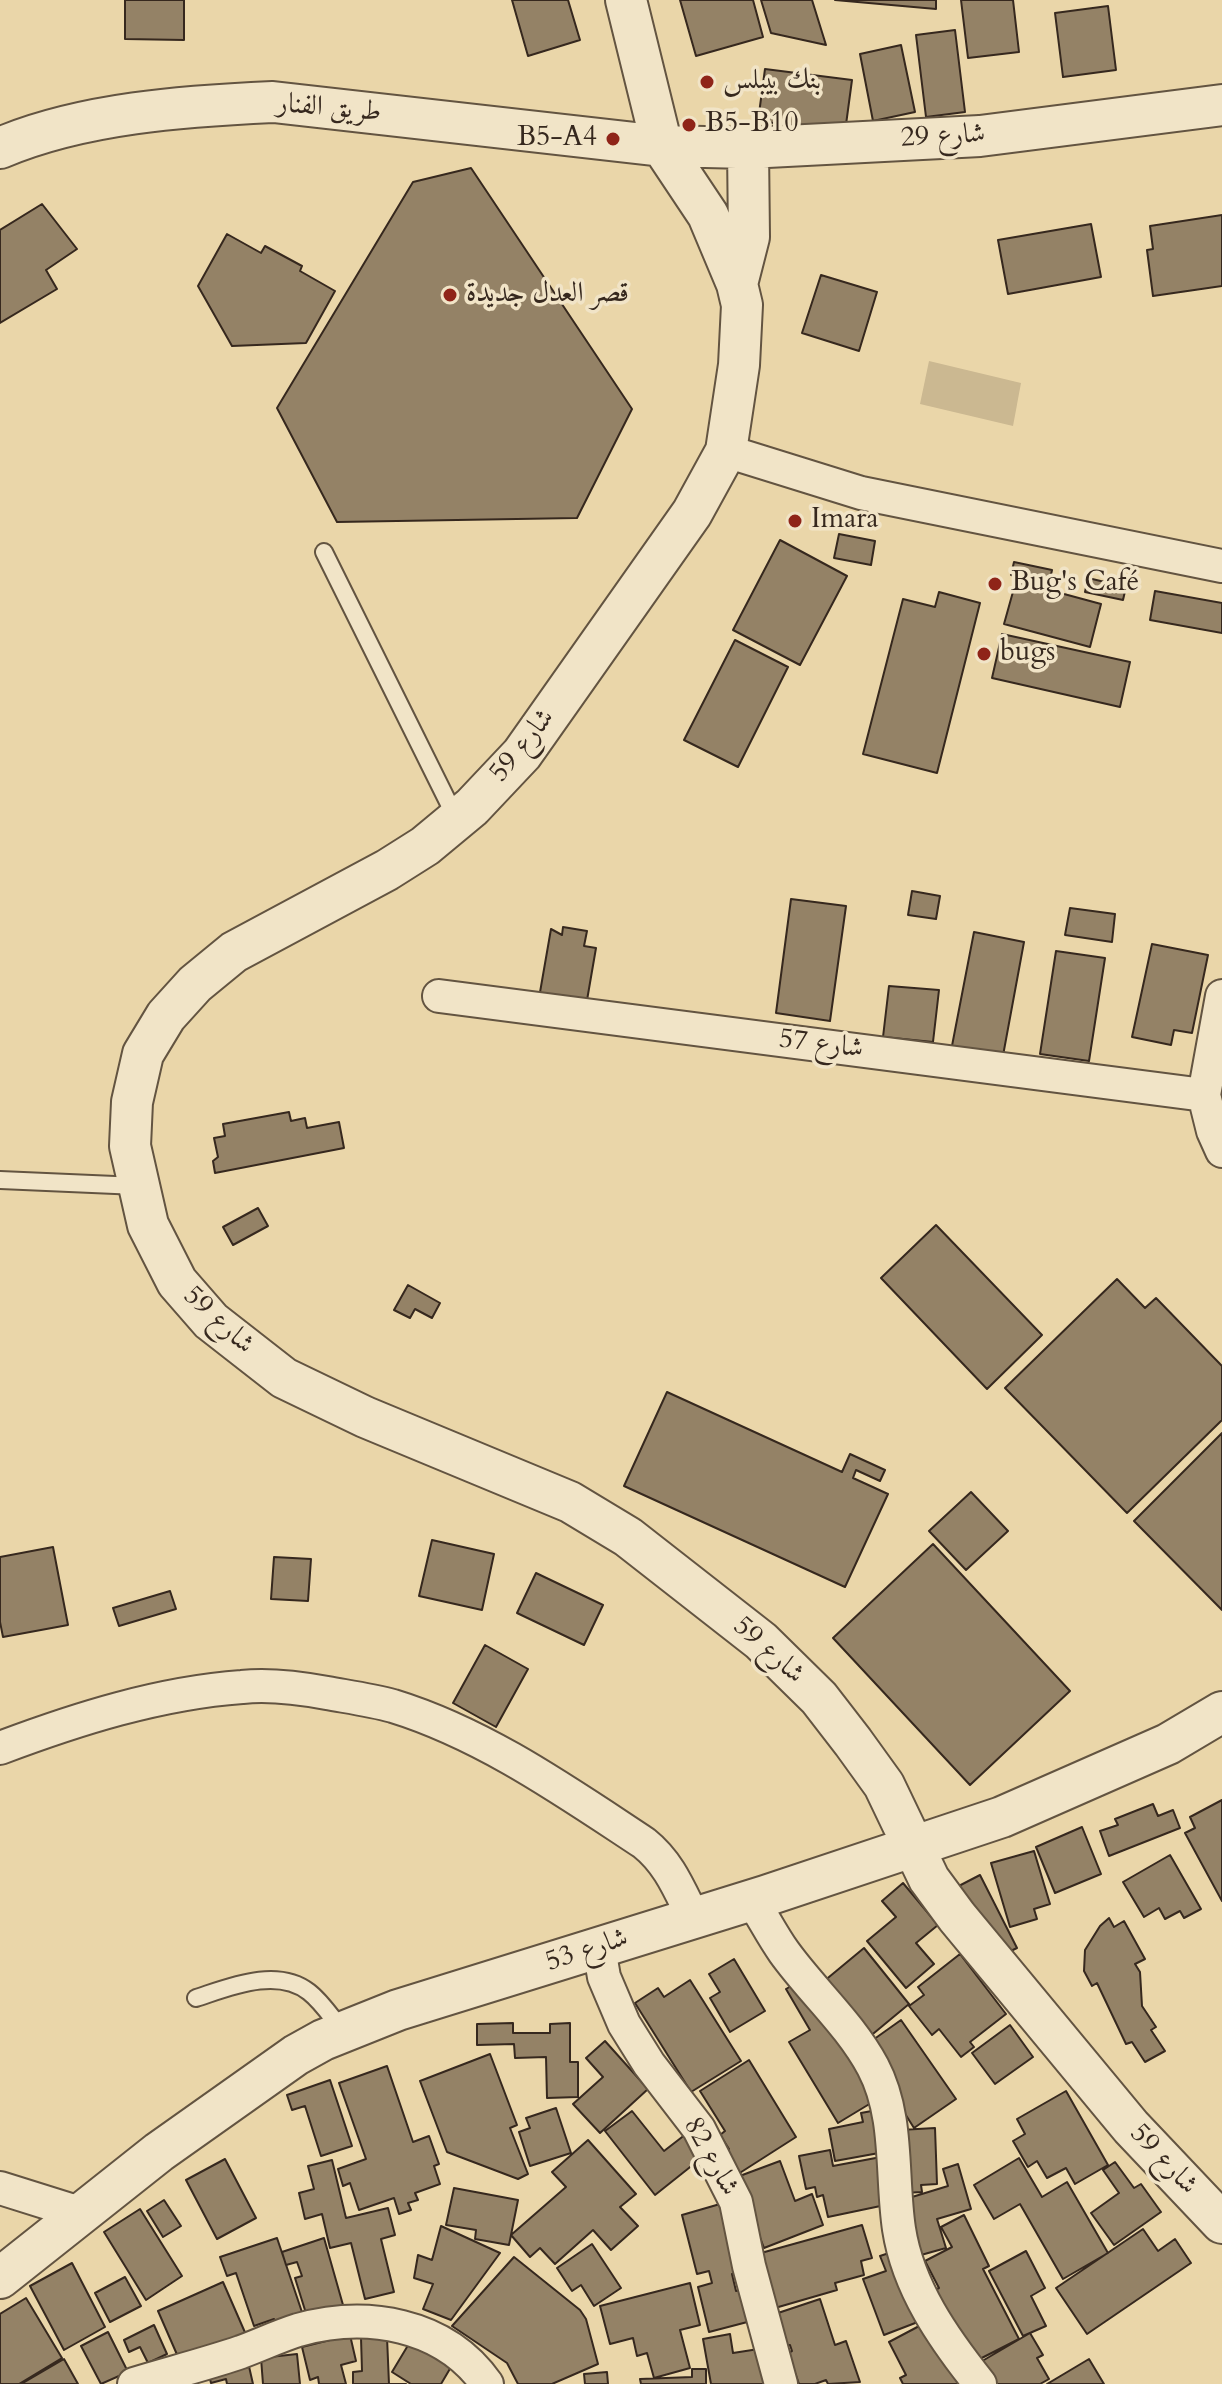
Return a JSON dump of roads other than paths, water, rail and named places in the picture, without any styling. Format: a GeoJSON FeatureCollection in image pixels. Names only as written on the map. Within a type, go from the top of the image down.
{"type":"FeatureCollection","features":[{"type":"Feature","properties":{"kind":"street","name":"شارع 59"},"geometry":{"type":"LineString","coordinates":[[626,0],[662,146],[708,215],[737,284],[742,305],[739,365],[726,451],[692,513],[522,754],[472,807],[425,846],[387,870],[234,952],[195,984],[166,1016],[143,1054],[132,1102],[130,1146],[148,1225],[177,1282],[211,1321],[284,1378],[365,1417],[570,1502],[628,1537],[761,1641],[819,1698],[884,1785],[929,1879],[957,1917],[1131,2127],[1222,2223]]}},
{"type":"Feature","properties":{"kind":"street","name":"طريق الفنار"},"geometry":{"type":"LineString","coordinates":[[0,148],[30,135],[164,109],[273,102],[662,146]]}},
{"type":"Feature","properties":{"kind":"street","name":"شارع 29"},"geometry":{"type":"LineString","coordinates":[[662,146],[748,148],[980,136],[1222,105]]}},
{"type":"Feature","properties":{"kind":"street"},"geometry":{"type":"LineString","coordinates":[[737,284],[749,237],[748,148]]}},
{"type":"Feature","properties":{"kind":"street"},"geometry":{"type":"LineString","coordinates":[[726,451],[861,493],[1222,566]]}},
{"type":"Feature","properties":{"kind":"street","name":"شارع 57"},"geometry":{"type":"LineString","coordinates":[[439,996],[1204,1095]]}},
{"type":"Feature","properties":{"kind":"street"},"geometry":{"type":"LineString","coordinates":[[1222,996],[1204,1095],[1213,1131],[1222,1151]]}},
{"type":"Feature","properties":{"kind":"street"},"geometry":{"type":"LineString","coordinates":[[0,1748],[56,1727],[141,1704],[243,1686],[314,1691],[393,1706],[487,1745],[644,1843],[668,1867],[693,1917]]}},
{"type":"Feature","properties":{"kind":"street","name":"شارع 53"},"geometry":{"type":"LineString","coordinates":[[0,2278],[159,2152],[296,2055],[343,2031],[398,2010],[752,1900],[1002,1817],[1168,1744],[1222,1712]]}},
{"type":"Feature","properties":{"kind":"street"},"geometry":{"type":"LineString","coordinates":[[752,1900],[785,1953],[830,2006],[874,2068],[892,2138],[899,2232],[914,2280],[937,2328],[980,2384]]}},
{"type":"Feature","properties":{"kind":"street","name":"شارع 82"},"geometry":{"type":"LineString","coordinates":[[599,1948],[604,1977],[624,2024],[649,2064],[699,2129],[736,2202],[749,2266],[781,2384]]}},
{"type":"Feature","properties":{"kind":"street"},"geometry":{"type":"LineString","coordinates":[[0,2188],[83,2214]]}},
{"type":"Feature","properties":{"kind":"street"},"geometry":{"type":"LineString","coordinates":[[134,2384],[240,2352],[298,2330],[353,2321],[401,2326],[426,2334],[451,2347],[487,2384]]}},
{"type":"Feature","properties":{"kind":"lane"},"geometry":{"type":"LineString","coordinates":[[324,552],[456,820]]}},
{"type":"Feature","properties":{"kind":"lane"},"geometry":{"type":"LineString","coordinates":[[0,1180],[139,1186]]}},
{"type":"Feature","properties":{"kind":"lane"},"geometry":{"type":"LineString","coordinates":[[196,1998],[241,1983],[283,1980],[309,1991],[343,2031]]}},
{"type":"Feature","properties":{"kind":"place","name":"بنك بيبلس"},"geometry":{"type":"Point","coordinates":[707,82]}},
{"type":"Feature","properties":{"kind":"place","name":"B5-B10"},"geometry":{"type":"Point","coordinates":[689,125]}},
{"type":"Feature","properties":{"kind":"place","name":"B5-A4"},"geometry":{"type":"Point","coordinates":[613,139]}},
{"type":"Feature","properties":{"kind":"place","name":"قصر العدل جديدة"},"geometry":{"type":"Point","coordinates":[450,295]}},
{"type":"Feature","properties":{"kind":"place","name":"Imara"},"geometry":{"type":"Point","coordinates":[795,521]}},
{"type":"Feature","properties":{"kind":"place","name":"Bug's Café"},"geometry":{"type":"Point","coordinates":[995,584]}},
{"type":"Feature","properties":{"kind":"place","name":"bugs"},"geometry":{"type":"Point","coordinates":[984,654]}}]}
